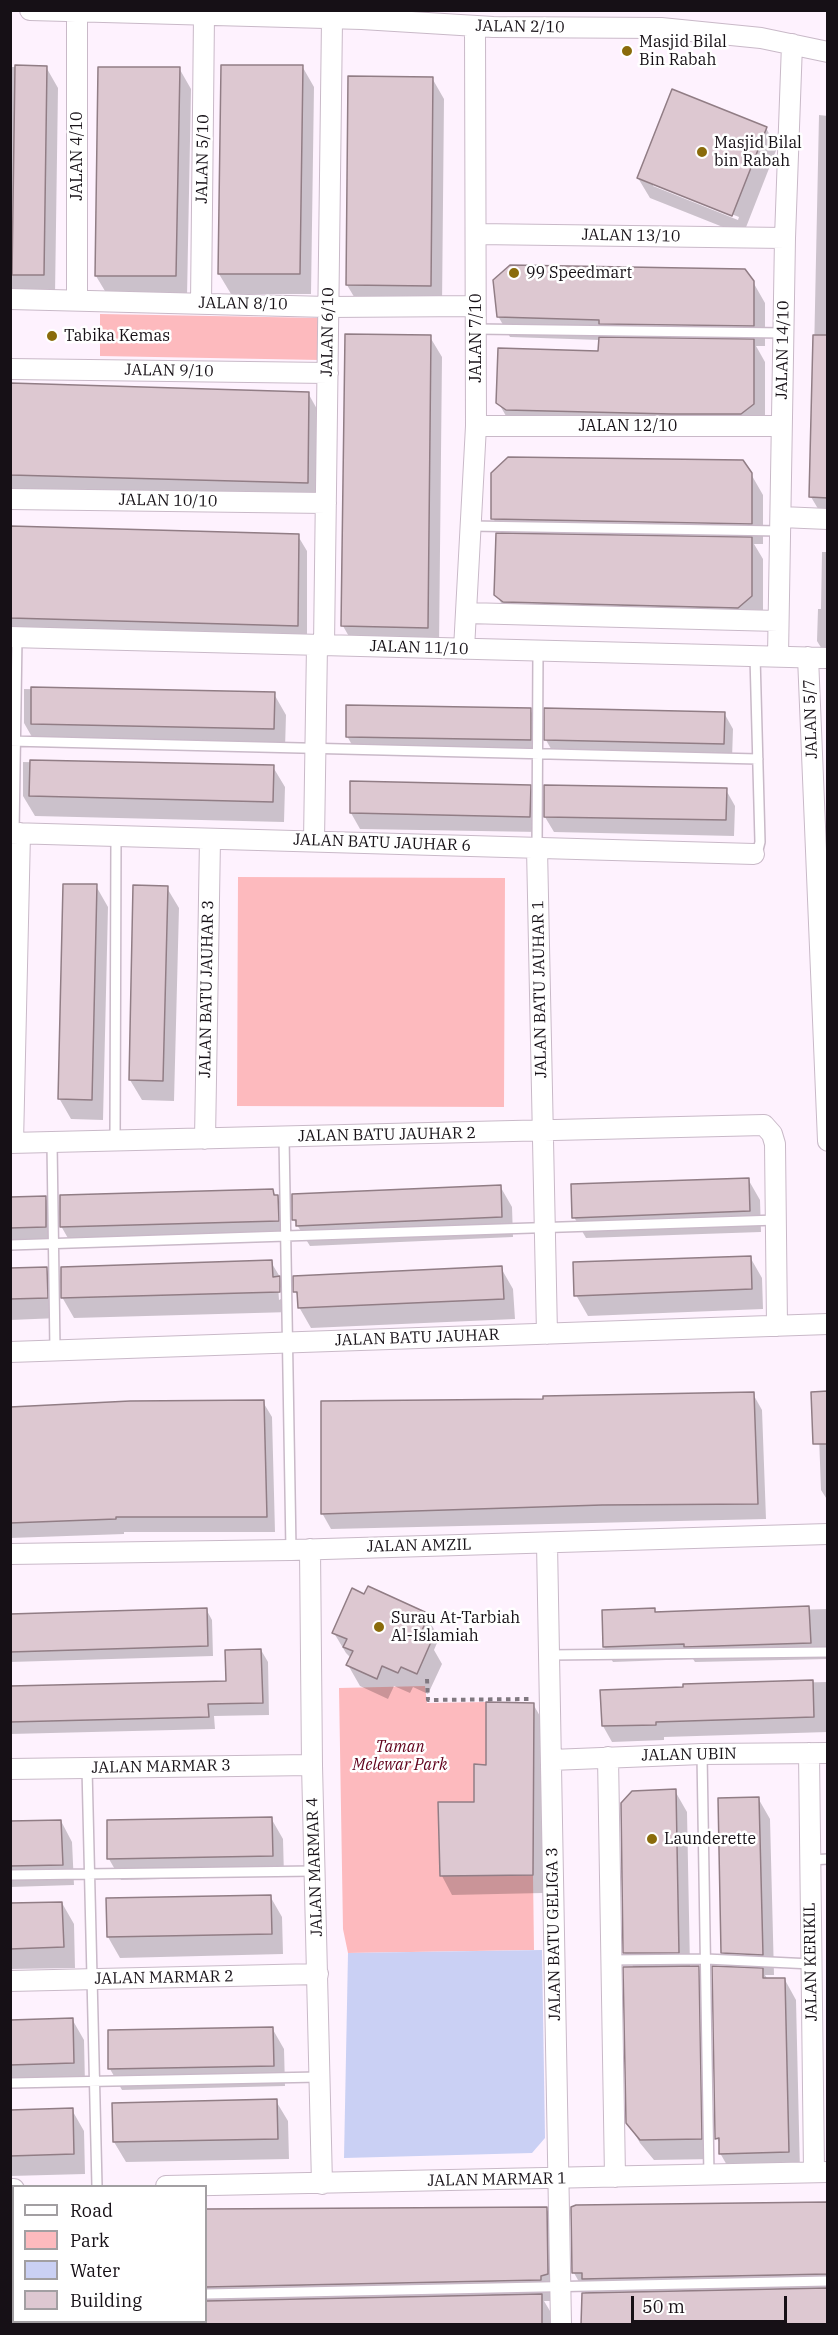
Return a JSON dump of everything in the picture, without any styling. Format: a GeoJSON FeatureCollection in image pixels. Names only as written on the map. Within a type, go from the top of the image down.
{"type":"FeatureCollection","features":[{"type":"Feature","properties":{"kind":"street","name":"JALAN 2/10"},"geometry":{"type":"LineString","coordinates":[[30,10],[204,15],[233,13],[332,20],[362,15],[661,28],[761,38],[828,52]]}},
{"type":"Feature","properties":{"kind":"street","name":"JALAN 4/10"},"geometry":{"type":"LineString","coordinates":[[77,12],[77,300]]}},
{"type":"Feature","properties":{"kind":"street","name":"JALAN 5/10"},"geometry":{"type":"LineString","coordinates":[[201,303],[204,15]]}},
{"type":"Feature","properties":{"kind":"street","name":"JALAN 6/10"},"geometry":{"type":"LineString","coordinates":[[314,841],[315,748],[326,503],[332,20]]}},
{"type":"Feature","properties":{"kind":"street","name":"JALAN 7/10"},"geometry":{"type":"LineString","coordinates":[[464,649],[476,426],[475,306],[487,21]]}},
{"type":"Feature","properties":{"kind":"street","name":"JALAN 14/10"},"geometry":{"type":"LineString","coordinates":[[778,656],[785,238],[792,44]]}},
{"type":"Feature","properties":{"kind":"street","name":"JALAN 13/10"},"geometry":{"type":"LineString","coordinates":[[477,234],[785,238]]}},
{"type":"Feature","properties":{"kind":"street","name":"JALAN 8/10"},"geometry":{"type":"LineString","coordinates":[[10,299],[328,307],[475,306]]}},
{"type":"Feature","properties":{"kind":"street","name":"JALAN 9/10"},"geometry":{"type":"LineString","coordinates":[[10,369],[328,373]]}},
{"type":"Feature","properties":{"kind":"street","name":"JALAN 12/10"},"geometry":{"type":"LineString","coordinates":[[476,426],[782,426]]}},
{"type":"Feature","properties":{"kind":"street","name":"JALAN 10/10"},"geometry":{"type":"LineString","coordinates":[[10,499],[326,503]]}},
{"type":"Feature","properties":{"kind":"street"},"geometry":{"type":"LineString","coordinates":[[780,524],[828,519]]}},
{"type":"Feature","properties":{"kind":"street"},"geometry":{"type":"LineString","coordinates":[[466,613],[778,621]]}},
{"type":"Feature","properties":{"kind":"street","name":"JALAN 11/10"},"geometry":{"type":"LineString","coordinates":[[14,637],[828,658]]}},
{"type":"Feature","properties":{"kind":"street","name":"JALAN 5/7"},"geometry":{"type":"LineString","coordinates":[[808,657],[828,1141]]}},
{"type":"Feature","properties":{"kind":"street"},"geometry":{"type":"LineString","coordinates":[[12,1143],[15,833]]}},
{"type":"Feature","properties":{"kind":"street","name":"JALAN BATU JAUHAR 6"},"geometry":{"type":"LineString","coordinates":[[15,833],[754,854]]}},
{"type":"Feature","properties":{"kind":"street","name":"JALAN BATU JAUHAR 3"},"geometry":{"type":"LineString","coordinates":[[205,1139],[210,839]]}},
{"type":"Feature","properties":{"kind":"street","name":"JALAN BATU JAUHAR 1"},"geometry":{"type":"LineString","coordinates":[[537,848],[547,1334]]}},
{"type":"Feature","properties":{"kind":"street","name":"JALAN BATU JAUHAR 2"},"geometry":{"type":"LineString","coordinates":[[12,1143],[764,1125],[772,1134],[775,1144],[777,1220]]}},
{"type":"Feature","properties":{"kind":"street"},"geometry":{"type":"LineString","coordinates":[[777,1220],[777,1326]]}},
{"type":"Feature","properties":{"kind":"street","name":"JALAN BATU JAUHAR"},"geometry":{"type":"LineString","coordinates":[[10,1352],[826,1324]]}},
{"type":"Feature","properties":{"kind":"street","name":"JALAN AMZIL"},"geometry":{"type":"LineString","coordinates":[[10,1554],[547,1543],[828,1534]]}},
{"type":"Feature","properties":{"kind":"street","name":"JALAN BATU GELIGA 3"},"geometry":{"type":"LineString","coordinates":[[547,1543],[561,2325]]}},
{"type":"Feature","properties":{"kind":"street","name":"JALAN MARMAR 4"},"geometry":{"type":"LineString","coordinates":[[301,1549],[312,1765],[322,2184]]}},
{"type":"Feature","properties":{"kind":"street","name":"JALAN UBIN"},"geometry":{"type":"LineString","coordinates":[[551,1760],[702,1754],[818,1753]]}},
{"type":"Feature","properties":{"kind":"street","name":"JALAN KERIKIL"},"geometry":{"type":"LineString","coordinates":[[818,1753],[820,1964],[816,2069],[821,2172]]}},
{"type":"Feature","properties":{"kind":"street"},"geometry":{"type":"LineString","coordinates":[[608,1757],[615,2177]]}},
{"type":"Feature","properties":{"kind":"street","name":"JALAN MARMAR 3"},"geometry":{"type":"LineString","coordinates":[[10,1769],[312,1765]]}},
{"type":"Feature","properties":{"kind":"street","name":"JALAN MARMAR 2"},"geometry":{"type":"LineString","coordinates":[[10,1981],[318,1974]]}},
{"type":"Feature","properties":{"kind":"street","name":"JALAN MARMAR 1"},"geometry":{"type":"LineString","coordinates":[[207,2186],[821,2172]]}},
{"type":"Feature","properties":{"kind":"lane"},"geometry":{"type":"LineString","coordinates":[[476,329],[784,333]]}},
{"type":"Feature","properties":{"kind":"lane"},"geometry":{"type":"LineString","coordinates":[[471,526],[780,524]]}},
{"type":"Feature","properties":{"kind":"lane"},"geometry":{"type":"LineString","coordinates":[[14,637],[15,833]]}},
{"type":"Feature","properties":{"kind":"lane"},"geometry":{"type":"LineString","coordinates":[[537,848],[538,650]]}},
{"type":"Feature","properties":{"kind":"lane"},"geometry":{"type":"LineString","coordinates":[[754,854],[760,842],[755,656]]}},
{"type":"Feature","properties":{"kind":"lane"},"geometry":{"type":"LineString","coordinates":[[13,741],[758,759]]}},
{"type":"Feature","properties":{"kind":"lane"},"geometry":{"type":"LineString","coordinates":[[115,1141],[116,836]]}},
{"type":"Feature","properties":{"kind":"lane"},"geometry":{"type":"LineString","coordinates":[[284,1137],[288,1342],[301,1549]]}},
{"type":"Feature","properties":{"kind":"lane"},"geometry":{"type":"LineString","coordinates":[[52,1143],[55,1350]]}},
{"type":"Feature","properties":{"kind":"lane"},"geometry":{"type":"LineString","coordinates":[[10,1245],[777,1220]]}},
{"type":"Feature","properties":{"kind":"lane"},"geometry":{"type":"LineString","coordinates":[[549,1655],[828,1652]]}},
{"type":"Feature","properties":{"kind":"lane"},"geometry":{"type":"LineString","coordinates":[[702,1754],[710,2176]]}},
{"type":"Feature","properties":{"kind":"lane"},"geometry":{"type":"LineString","coordinates":[[87,1768],[98,2185]]}},
{"type":"Feature","properties":{"kind":"lane"},"geometry":{"type":"LineString","coordinates":[[10,1875],[314,1871]]}},
{"type":"Feature","properties":{"kind":"lane"},"geometry":{"type":"LineString","coordinates":[[610,1960],[706,1959],[820,1964]]}},
{"type":"Feature","properties":{"kind":"lane"},"geometry":{"type":"LineString","coordinates":[[10,2083],[319,2077]]}},
{"type":"Feature","properties":{"kind":"lane"},"geometry":{"type":"LineString","coordinates":[[207,2294],[828,2281]]}},
{"type":"Feature","properties":{"kind":"path"},"geometry":{"type":"LineString","coordinates":[[427,1679],[428,1700],[550,1699]]}},
{"type":"Feature","properties":{"kind":"green space"},"geometry":{"type":"Polygon","coordinates":[[[100,314],[321,318],[320,360],[100,356],[100,314]]]}},
{"type":"Feature","properties":{"kind":"green space"},"geometry":{"type":"Polygon","coordinates":[[[238,877],[505,878],[504,1107],[237,1106],[238,877]]]}},
{"type":"Feature","properties":{"kind":"green space","name":"Taman Melewar Park"},"geometry":{"type":"Polygon","coordinates":[[[425,1686],[427,1703],[486,1702],[486,1765],[474,1765],[474,1802],[438,1802],[440,1876],[533,1875],[534,1950],[348,1953],[343,1929],[339,1688],[425,1686]]]}},
{"type":"Feature","properties":{"kind":"water"},"geometry":{"type":"Polygon","coordinates":[[[542,1950],[545,2138],[532,2153],[344,2158],[348,1953],[542,1950]]]}},
{"type":"Feature","properties":{"kind":"building"},"geometry":{"type":"Polygon","coordinates":[[[15,65],[47,66],[44,275],[12,275],[15,65]]]}},
{"type":"Feature","properties":{"kind":"building"},"geometry":{"type":"Polygon","coordinates":[[[221,65],[303,65],[300,274],[218,274],[221,65]]]}},
{"type":"Feature","properties":{"kind":"building"},"geometry":{"type":"Polygon","coordinates":[[[98,67],[180,67],[176,276],[95,276],[98,67]]]}},
{"type":"Feature","properties":{"kind":"building"},"geometry":{"type":"Polygon","coordinates":[[[348,76],[433,77],[431,286],[346,285],[348,76]]]}},
{"type":"Feature","properties":{"kind":"building","name":"Masjid Bilal bin Rabah"},"geometry":{"type":"Polygon","coordinates":[[[672,89],[767,127],[732,216],[637,178],[672,89]]]}},
{"type":"Feature","properties":{"kind":"building"},"geometry":{"type":"Polygon","coordinates":[[[510,265],[745,269],[754,281],[754,326],[599,324],[599,320],[497,317],[493,280],[510,265]]]}},
{"type":"Feature","properties":{"kind":"building"},"geometry":{"type":"Polygon","coordinates":[[[345,334],[431,335],[428,628],[341,626],[345,334]]]}},
{"type":"Feature","properties":{"kind":"building"},"geometry":{"type":"Polygon","coordinates":[[[813,335],[828,335],[828,498],[809,497],[813,335]]]}},
{"type":"Feature","properties":{"kind":"building"},"geometry":{"type":"Polygon","coordinates":[[[599,337],[754,339],[754,404],[741,414],[671,414],[506,410],[496,403],[498,348],[598,351],[599,337]]]}},
{"type":"Feature","properties":{"kind":"building"},"geometry":{"type":"Polygon","coordinates":[[[10,383],[309,392],[308,483],[10,475],[10,383]]]}},
{"type":"Feature","properties":{"kind":"building"},"geometry":{"type":"Polygon","coordinates":[[[508,457],[743,460],[752,473],[752,524],[491,519],[491,473],[508,457]]]}},
{"type":"Feature","properties":{"kind":"building"},"geometry":{"type":"Polygon","coordinates":[[[10,526],[299,534],[298,626],[10,618],[10,526]]]}},
{"type":"Feature","properties":{"kind":"building"},"geometry":{"type":"Polygon","coordinates":[[[496,533],[752,537],[752,596],[738,608],[503,602],[494,595],[496,533]]]}},
{"type":"Feature","properties":{"kind":"building"},"geometry":{"type":"Polygon","coordinates":[[[31,687],[275,692],[274,729],[31,724],[31,687]]]}},
{"type":"Feature","properties":{"kind":"building"},"geometry":{"type":"Polygon","coordinates":[[[346,705],[531,708],[531,740],[346,737],[346,705]]]}},
{"type":"Feature","properties":{"kind":"building"},"geometry":{"type":"Polygon","coordinates":[[[544,708],[725,712],[724,744],[544,740],[544,708]]]}},
{"type":"Feature","properties":{"kind":"building"},"geometry":{"type":"Polygon","coordinates":[[[30,760],[274,765],[273,802],[29,796],[30,760]]]}},
{"type":"Feature","properties":{"kind":"building"},"geometry":{"type":"Polygon","coordinates":[[[350,781],[531,785],[530,817],[350,813],[350,781]]]}},
{"type":"Feature","properties":{"kind":"building"},"geometry":{"type":"Polygon","coordinates":[[[544,785],[727,788],[726,820],[544,817],[544,785]]]}},
{"type":"Feature","properties":{"kind":"building"},"geometry":{"type":"Polygon","coordinates":[[[63,884],[97,884],[92,1100],[58,1099],[63,884]]]}},
{"type":"Feature","properties":{"kind":"building"},"geometry":{"type":"Polygon","coordinates":[[[133,885],[168,886],[163,1081],[129,1080],[133,885]]]}},
{"type":"Feature","properties":{"kind":"building"},"geometry":{"type":"Polygon","coordinates":[[[749,1178],[750,1211],[572,1218],[571,1184],[749,1178]]]}},
{"type":"Feature","properties":{"kind":"building"},"geometry":{"type":"Polygon","coordinates":[[[501,1185],[502,1217],[296,1226],[296,1220],[292,1220],[292,1194],[501,1185]]]}},
{"type":"Feature","properties":{"kind":"building"},"geometry":{"type":"Polygon","coordinates":[[[273,1189],[274,1195],[278,1195],[279,1221],[60,1227],[60,1195],[273,1189]]]}},
{"type":"Feature","properties":{"kind":"building"},"geometry":{"type":"Polygon","coordinates":[[[46,1196],[46,1227],[10,1228],[10,1197],[46,1196]]]}},
{"type":"Feature","properties":{"kind":"building"},"geometry":{"type":"Polygon","coordinates":[[[751,1256],[752,1289],[574,1296],[573,1262],[751,1256]]]}},
{"type":"Feature","properties":{"kind":"building"},"geometry":{"type":"Polygon","coordinates":[[[272,1260],[273,1277],[280,1276],[280,1292],[61,1298],[61,1267],[272,1260]]]}},
{"type":"Feature","properties":{"kind":"building"},"geometry":{"type":"Polygon","coordinates":[[[502,1266],[504,1299],[298,1308],[297,1292],[293,1292],[293,1276],[502,1266]]]}},
{"type":"Feature","properties":{"kind":"building"},"geometry":{"type":"Polygon","coordinates":[[[47,1267],[48,1298],[10,1299],[10,1268],[47,1267]]]}},
{"type":"Feature","properties":{"kind":"building"},"geometry":{"type":"Polygon","coordinates":[[[828,1391],[828,1444],[813,1444],[811,1392],[828,1391]]]}},
{"type":"Feature","properties":{"kind":"building"},"geometry":{"type":"Polygon","coordinates":[[[754,1392],[758,1504],[602,1505],[321,1514],[321,1401],[543,1399],[543,1396],[754,1392]]]}},
{"type":"Feature","properties":{"kind":"building"},"geometry":{"type":"Polygon","coordinates":[[[264,1400],[267,1517],[116,1517],[116,1519],[10,1523],[10,1407],[130,1401],[264,1400]]]}},
{"type":"Feature","properties":{"kind":"building","name":"Surau At-Tarbiah Al-Islamiah"},"geometry":{"type":"Polygon","coordinates":[[[368,1586],[425,1612],[426,1622],[419,1636],[431,1642],[417,1674],[401,1667],[398,1673],[382,1666],[377,1679],[346,1665],[353,1651],[343,1647],[347,1639],[332,1633],[352,1588],[364,1594],[368,1586]]]}},
{"type":"Feature","properties":{"kind":"building"},"geometry":{"type":"Polygon","coordinates":[[[809,1606],[811,1643],[603,1647],[602,1610],[655,1608],[655,1612],[809,1606]]]}},
{"type":"Feature","properties":{"kind":"building"},"geometry":{"type":"Polygon","coordinates":[[[207,1608],[208,1646],[10,1652],[10,1614],[207,1608]]]}},
{"type":"Feature","properties":{"kind":"building"},"geometry":{"type":"Polygon","coordinates":[[[261,1649],[263,1703],[208,1704],[209,1717],[10,1722],[10,1686],[226,1681],[225,1650],[261,1649]]]}},
{"type":"Feature","properties":{"kind":"building"},"geometry":{"type":"Polygon","coordinates":[[[813,1680],[814,1717],[602,1726],[600,1690],[683,1687],[683,1684],[813,1680]]]}},
{"type":"Feature","properties":{"kind":"building"},"geometry":{"type":"Polygon","coordinates":[[[486,1702],[534,1703],[533,1875],[440,1876],[438,1802],[474,1802],[474,1764],[486,1765],[486,1702]]]}},
{"type":"Feature","properties":{"kind":"building"},"geometry":{"type":"Polygon","coordinates":[[[676,1789],[679,1953],[623,1953],[621,1803],[632,1791],[676,1789]]]}},
{"type":"Feature","properties":{"kind":"building"},"geometry":{"type":"Polygon","coordinates":[[[759,1797],[763,1955],[721,1953],[718,1798],[759,1797]]]}},
{"type":"Feature","properties":{"kind":"building"},"geometry":{"type":"Polygon","coordinates":[[[272,1817],[273,1856],[107,1859],[107,1820],[272,1817]]]}},
{"type":"Feature","properties":{"kind":"building"},"geometry":{"type":"Polygon","coordinates":[[[61,1820],[63,1865],[10,1866],[10,1821],[61,1820]]]}},
{"type":"Feature","properties":{"kind":"building"},"geometry":{"type":"Polygon","coordinates":[[[271,1895],[272,1934],[107,1937],[106,1898],[271,1895]]]}},
{"type":"Feature","properties":{"kind":"building"},"geometry":{"type":"Polygon","coordinates":[[[62,1902],[64,1947],[10,1949],[10,1903],[62,1902]]]}},
{"type":"Feature","properties":{"kind":"building"},"geometry":{"type":"Polygon","coordinates":[[[699,1966],[702,2139],[640,2140],[626,2123],[623,1967],[699,1966]]]}},
{"type":"Feature","properties":{"kind":"building"},"geometry":{"type":"Polygon","coordinates":[[[712,1966],[763,1968],[763,1978],[785,1978],[789,2152],[719,2154],[719,2138],[715,2139],[712,1966]]]}},
{"type":"Feature","properties":{"kind":"building"},"geometry":{"type":"Polygon","coordinates":[[[73,2018],[74,2063],[10,2065],[10,2020],[73,2018]]]}},
{"type":"Feature","properties":{"kind":"building"},"geometry":{"type":"Polygon","coordinates":[[[273,2027],[274,2066],[108,2069],[108,2030],[273,2027]]]}},
{"type":"Feature","properties":{"kind":"building"},"geometry":{"type":"Polygon","coordinates":[[[277,2099],[278,2139],[113,2142],[112,2103],[277,2099]]]}},
{"type":"Feature","properties":{"kind":"building"},"geometry":{"type":"Polygon","coordinates":[[[73,2108],[74,2154],[10,2156],[10,2110],[73,2108]]]}},
{"type":"Feature","properties":{"kind":"building"},"geometry":{"type":"Polygon","coordinates":[[[828,2202],[828,2274],[582,2279],[582,2273],[572,2273],[571,2207],[576,2205],[828,2202]]]}},
{"type":"Feature","properties":{"kind":"building"},"geometry":{"type":"Polygon","coordinates":[[[547,2207],[548,2274],[541,2276],[541,2280],[207,2287],[207,2209],[547,2207]]]}},
{"type":"Feature","properties":{"kind":"building"},"geometry":{"type":"Polygon","coordinates":[[[828,2288],[828,2325],[581,2325],[582,2293],[828,2288]]]}},
{"type":"Feature","properties":{"kind":"building"},"geometry":{"type":"Polygon","coordinates":[[[542,2294],[542,2325],[206,2325],[207,2301],[542,2294]]]}},
{"type":"Feature","properties":{"kind":"place","name":"Masjid Bilal Bin Rabah"},"geometry":{"type":"Point","coordinates":[627,51]}},
{"type":"Feature","properties":{"kind":"place","name":"Masjid Bilal bin Rabah"},"geometry":{"type":"Point","coordinates":[702,152]}},
{"type":"Feature","properties":{"kind":"place","name":"99 Speedmart"},"geometry":{"type":"Point","coordinates":[514,273]}},
{"type":"Feature","properties":{"kind":"place","name":"Tabika Kemas"},"geometry":{"type":"Point","coordinates":[52,336]}},
{"type":"Feature","properties":{"kind":"place","name":"Surau At-Tarbiah Al-Islamiah"},"geometry":{"type":"Point","coordinates":[379,1627]}},
{"type":"Feature","properties":{"kind":"place","name":"Launderette"},"geometry":{"type":"Point","coordinates":[652,1839]}}]}
